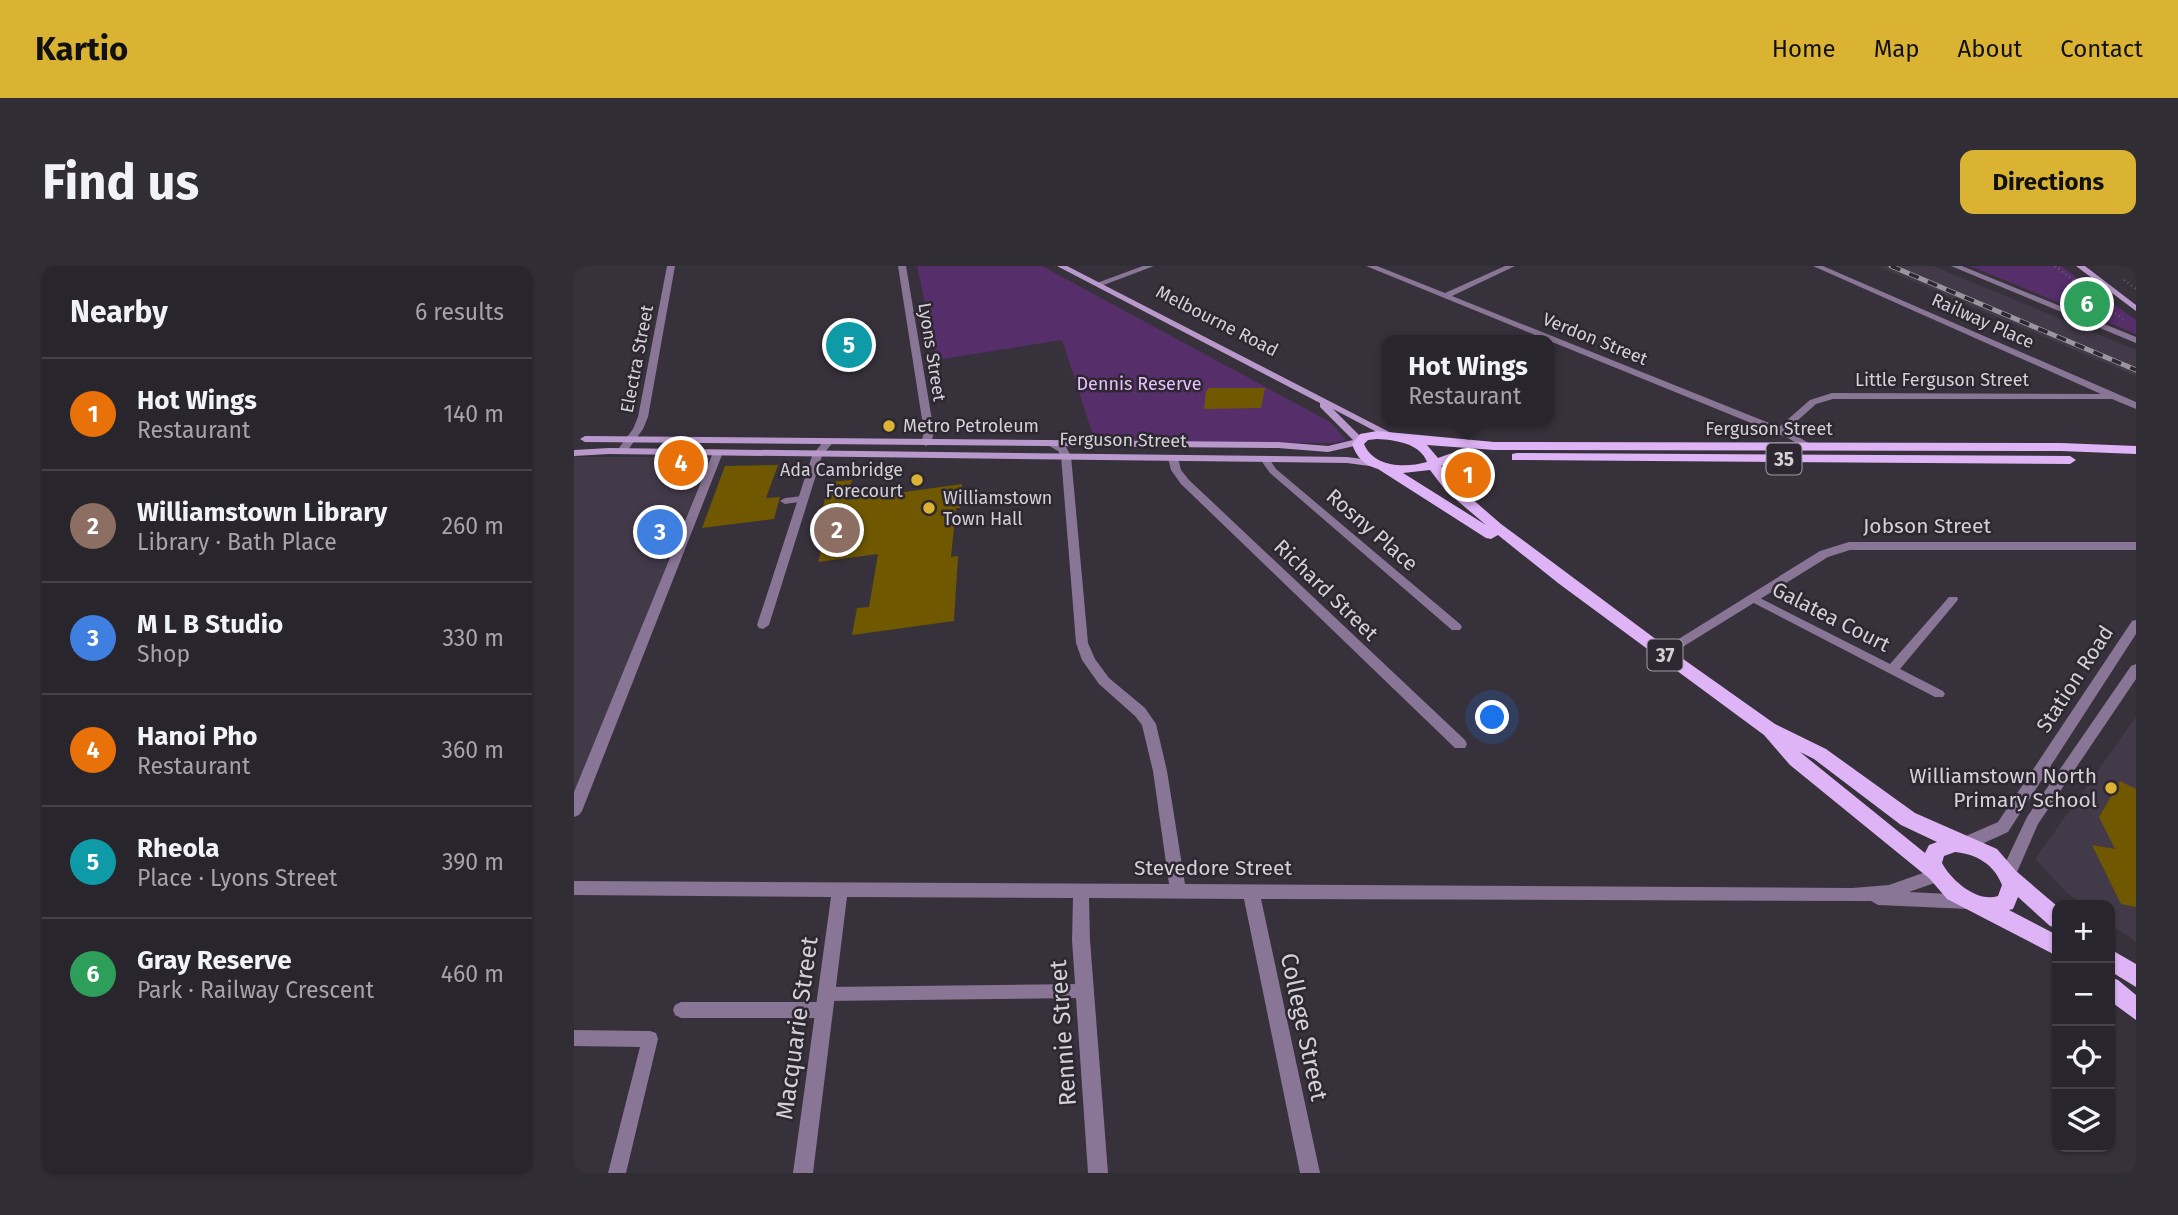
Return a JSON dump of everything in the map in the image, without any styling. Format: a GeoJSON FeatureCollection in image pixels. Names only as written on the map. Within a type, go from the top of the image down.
{"type":"FeatureCollection","features":[{"type":"Feature","properties":{"kind":"main road","name":"35"},"geometry":{"type":"LineString","coordinates":[[1359,441],[1372,435],[1398,438]]}},
{"type":"Feature","properties":{"kind":"main road","name":"Ferguson Street"},"geometry":{"type":"LineString","coordinates":[[1398,438],[1494,446],[1806,446],[2136,452]]}},
{"type":"Feature","properties":{"kind":"main road"},"geometry":{"type":"LineString","coordinates":[[1398,438],[1423,448],[1433,458],[1434,464]]}},
{"type":"Feature","properties":{"kind":"main road"},"geometry":{"type":"LineString","coordinates":[[1359,441],[1361,454],[1380,465]]}},
{"type":"Feature","properties":{"kind":"main road"},"geometry":{"type":"LineString","coordinates":[[1806,446],[1814,460]]}},
{"type":"Feature","properties":{"kind":"main road","name":"Ferguson Street"},"geometry":{"type":"LineString","coordinates":[[1434,464],[1442,459],[1470,456],[1814,460],[2136,452]]}},
{"type":"Feature","properties":{"kind":"main road","name":"35"},"geometry":{"type":"LineString","coordinates":[[1380,465],[1407,468],[1434,464]]}},
{"type":"Feature","properties":{"kind":"main road","name":"37"},"geometry":{"type":"LineString","coordinates":[[1434,464],[1451,488],[1563,580],[1663,653],[1769,729],[1820,754],[1908,818],[1987,853],[2052,914]]}},
{"type":"Feature","properties":{"kind":"main road","name":"37"},"geometry":{"type":"LineString","coordinates":[[1380,465],[1563,580]]}},
{"type":"Feature","properties":{"kind":"main road","name":"37"},"geometry":{"type":"LineString","coordinates":[[1769,729],[1796,761],[1936,874],[1950,890],[2052,943]]}},
{"type":"Feature","properties":{"kind":"main road"},"geometry":{"type":"LineString","coordinates":[[1936,874],[1933,862],[1939,849],[1963,844]]}},
{"type":"Feature","properties":{"kind":"main road"},"geometry":{"type":"LineString","coordinates":[[1973,903],[1993,906],[2006,901],[2012,891],[2010,876]]}},
{"type":"Feature","properties":{"kind":"main road"},"geometry":{"type":"LineString","coordinates":[[2115,963],[2136,978]]}},
{"type":"Feature","properties":{"kind":"main road"},"geometry":{"type":"LineString","coordinates":[[2115,991],[2136,1009]]}},
{"type":"Feature","properties":{"kind":"street","name":"Electra Street"},"geometry":{"type":"LineString","coordinates":[[621,452],[643,417],[671,266]]}},
{"type":"Feature","properties":{"kind":"street","name":"Lyons Street"},"geometry":{"type":"LineString","coordinates":[[902,266],[929,432],[926,443]]}},
{"type":"Feature","properties":{"kind":"street","name":"Melbourne Road"},"geometry":{"type":"LineString","coordinates":[[1061,266],[1398,438]]}},
{"type":"Feature","properties":{"kind":"street"},"geometry":{"type":"LineString","coordinates":[[1098,284],[1150,266]]}},
{"type":"Feature","properties":{"kind":"street","name":"Verdon Street"},"geometry":{"type":"LineString","coordinates":[[1370,266],[1542,335]]}},
{"type":"Feature","properties":{"kind":"street"},"geometry":{"type":"LineString","coordinates":[[1446,296],[1511,266]]}},
{"type":"Feature","properties":{"kind":"street","name":"Railway Place"},"geometry":{"type":"LineString","coordinates":[[1817,266],[2136,406]]}},
{"type":"Feature","properties":{"kind":"street"},"geometry":{"type":"LineString","coordinates":[[1955,266],[2135,340]]}},
{"type":"Feature","properties":{"kind":"street"},"geometry":{"type":"LineString","coordinates":[[2080,266],[2136,309]]}},
{"type":"Feature","properties":{"kind":"street","name":"Verdon Street"},"geometry":{"type":"LineString","coordinates":[[1554,340],[1780,431],[1806,446]]}},
{"type":"Feature","properties":{"kind":"street","name":"Little Ferguson Street"},"geometry":{"type":"LineString","coordinates":[[1780,431],[1813,402],[1832,396],[2116,397]]}},
{"type":"Feature","properties":{"kind":"street","name":"Melbourne Road"},"geometry":{"type":"LineString","coordinates":[[1315,397],[1359,441]]}},
{"type":"Feature","properties":{"kind":"street","name":"Ferguson Street"},"geometry":{"type":"LineString","coordinates":[[579,438],[1278,445],[1328,449],[1359,441]]}},
{"type":"Feature","properties":{"kind":"street","name":"35"},"geometry":{"type":"LineString","coordinates":[[574,453],[584,446],[579,438]]}},
{"type":"Feature","properties":{"kind":"street"},"geometry":{"type":"LineString","coordinates":[[764,625],[817,456],[829,441]]}},
{"type":"Feature","properties":{"kind":"street"},"geometry":{"type":"LineString","coordinates":[[1051,444],[1062,449],[1066,456],[1082,643],[1089,660],[1104,681],[1140,712],[1149,724],[1160,771],[1178,890]]}},
{"type":"Feature","properties":{"kind":"street","name":"Ferguson Street"},"geometry":{"type":"LineString","coordinates":[[574,453],[1357,460],[1380,465]]}},
{"type":"Feature","properties":{"kind":"street"},"geometry":{"type":"LineString","coordinates":[[574,811],[717,455]]}},
{"type":"Feature","properties":{"kind":"street","name":"Richard Street"},"geometry":{"type":"LineString","coordinates":[[1173,458],[1178,474],[1185,482],[1460,744]]}},
{"type":"Feature","properties":{"kind":"street","name":"Jobson Street"},"geometry":{"type":"LineString","coordinates":[[1663,653],[1824,554],[1849,546],[2136,546]]}},
{"type":"Feature","properties":{"kind":"street","name":"Station Road"},"geometry":{"type":"LineString","coordinates":[[1963,844],[2003,827],[2129,647],[2136,624]]}},
{"type":"Feature","properties":{"kind":"street","name":"Station Road"},"geometry":{"type":"LineString","coordinates":[[2010,876],[2032,821],[2136,669]]}},
{"type":"Feature","properties":{"kind":"street","name":"Stevedore Street"},"geometry":{"type":"LineString","coordinates":[[574,888],[1852,895],[1889,892],[1936,874]]}},
{"type":"Feature","properties":{"kind":"street","name":"Macquarie Street"},"geometry":{"type":"LineString","coordinates":[[803,1173],[840,890]]}},
{"type":"Feature","properties":{"kind":"street","name":"Rennie Street"},"geometry":{"type":"LineString","coordinates":[[1081,890],[1084,991],[1098,1173]]}},
{"type":"Feature","properties":{"kind":"street","name":"College Street"},"geometry":{"type":"LineString","coordinates":[[1251,891],[1310,1173]]}},
{"type":"Feature","properties":{"kind":"street","name":"Stevedore Street"},"geometry":{"type":"LineString","coordinates":[[1852,895],[1892,900],[1973,903]]}},
{"type":"Feature","properties":{"kind":"lane","name":"Rosny Place"},"geometry":{"type":"LineString","coordinates":[[1265,459],[1273,471],[1456,627]]}},
{"type":"Feature","properties":{"kind":"lane"},"geometry":{"type":"LineString","coordinates":[[785,501],[803,499]]}},
{"type":"Feature","properties":{"kind":"lane","name":"Galatea Court"},"geometry":{"type":"LineString","coordinates":[[1752,598],[1940,694]]}},
{"type":"Feature","properties":{"kind":"lane","name":"Galatea Court"},"geometry":{"type":"LineString","coordinates":[[1892,670],[1953,599]]}},
{"type":"Feature","properties":{"kind":"lane"},"geometry":{"type":"LineString","coordinates":[[681,1010],[1084,991]]}},
{"type":"Feature","properties":{"kind":"lane"},"geometry":{"type":"LineString","coordinates":[[574,1038],[650,1039],[617,1173]]}},
{"type":"Feature","properties":{"kind":"path"},"geometry":{"type":"LineString","coordinates":[[2056,266],[2126,322]]}},
{"type":"Feature","properties":{"kind":"shaded area"},"geometry":{"type":"Polygon","coordinates":[[[1877,266],[1933,266],[2136,350],[2136,376],[1877,266]]]}},
{"type":"Feature","properties":{"kind":"shaded area"},"geometry":{"type":"Polygon","coordinates":[[[574,457],[710,457],[574,795],[574,457]]]}},
{"type":"Feature","properties":{"kind":"shaded area","name":"Williamstown North Primary School"},"geometry":{"type":"Polygon","coordinates":[[[2136,717],[2136,942],[2115,927],[2115,900],[2077,900],[2035,859],[2136,717]]]}},
{"type":"Feature","properties":{"kind":"green space","name":"Dennis Reserve"},"geometry":{"type":"Polygon","coordinates":[[[917,266],[1042,266],[1330,422],[1346,440],[1335,443],[1095,441],[1062,340],[937,360],[917,266]]]}},
{"type":"Feature","properties":{"kind":"green space"},"geometry":{"type":"Polygon","coordinates":[[[1970,266],[2061,266],[2136,320],[2136,334],[1970,266]]]}},
{"type":"Feature","properties":{"kind":"building"},"geometry":{"type":"Polygon","coordinates":[[[1209,388],[1265,388],[1261,408],[1204,409],[1206,391],[1209,388]]]}},
{"type":"Feature","properties":{"kind":"building"},"geometry":{"type":"Polygon","coordinates":[[[778,465],[766,498],[780,497],[774,519],[702,528],[725,466],[778,465]]]}},
{"type":"Feature","properties":{"kind":"building","name":"Williamstown Town Hall"},"geometry":{"type":"Polygon","coordinates":[[[852,480],[847,500],[962,484],[960,508],[956,508],[951,557],[958,556],[954,621],[852,635],[857,608],[869,607],[878,554],[818,562],[824,540],[815,541],[829,482],[852,480]]]}},
{"type":"Feature","properties":{"kind":"building"},"geometry":{"type":"Polygon","coordinates":[[[2120,781],[2136,789],[2136,907],[2121,904],[2092,845],[2115,849],[2099,817],[2120,781]]]}},
{"type":"Feature","properties":{"kind":"railway"},"geometry":{"type":"LineString","coordinates":[[1891,266],[2136,370]]}},
{"type":"Feature","properties":{"kind":"place","name":"Gray Reserve"},"geometry":{"type":"Point","coordinates":[2087,304]}},
{"type":"Feature","properties":{"kind":"place","name":"Rheola"},"geometry":{"type":"Point","coordinates":[849,345]}},
{"type":"Feature","properties":{"kind":"place","name":"Metro Petroleum"},"geometry":{"type":"Point","coordinates":[889,426]}},
{"type":"Feature","properties":{"kind":"place","name":"Hanoi Pho"},"geometry":{"type":"Point","coordinates":[681,463]}},
{"type":"Feature","properties":{"kind":"place","name":"Hot Wings"},"geometry":{"type":"Point","coordinates":[1468,475]}},
{"type":"Feature","properties":{"kind":"place","name":"Ada Cambridge Forecourt"},"geometry":{"type":"Point","coordinates":[917,480]}},
{"type":"Feature","properties":{"kind":"place","name":"Williamstown Town Hall"},"geometry":{"type":"Point","coordinates":[929,508]}},
{"type":"Feature","properties":{"kind":"place","name":"Williamstown Library"},"geometry":{"type":"Point","coordinates":[837,530]}},
{"type":"Feature","properties":{"kind":"place","name":"M L B Studio"},"geometry":{"type":"Point","coordinates":[660,532]}},
{"type":"Feature","properties":{"kind":"place","name":"Williamstown North Primary School"},"geometry":{"type":"Point","coordinates":[2111,788]}}]}
